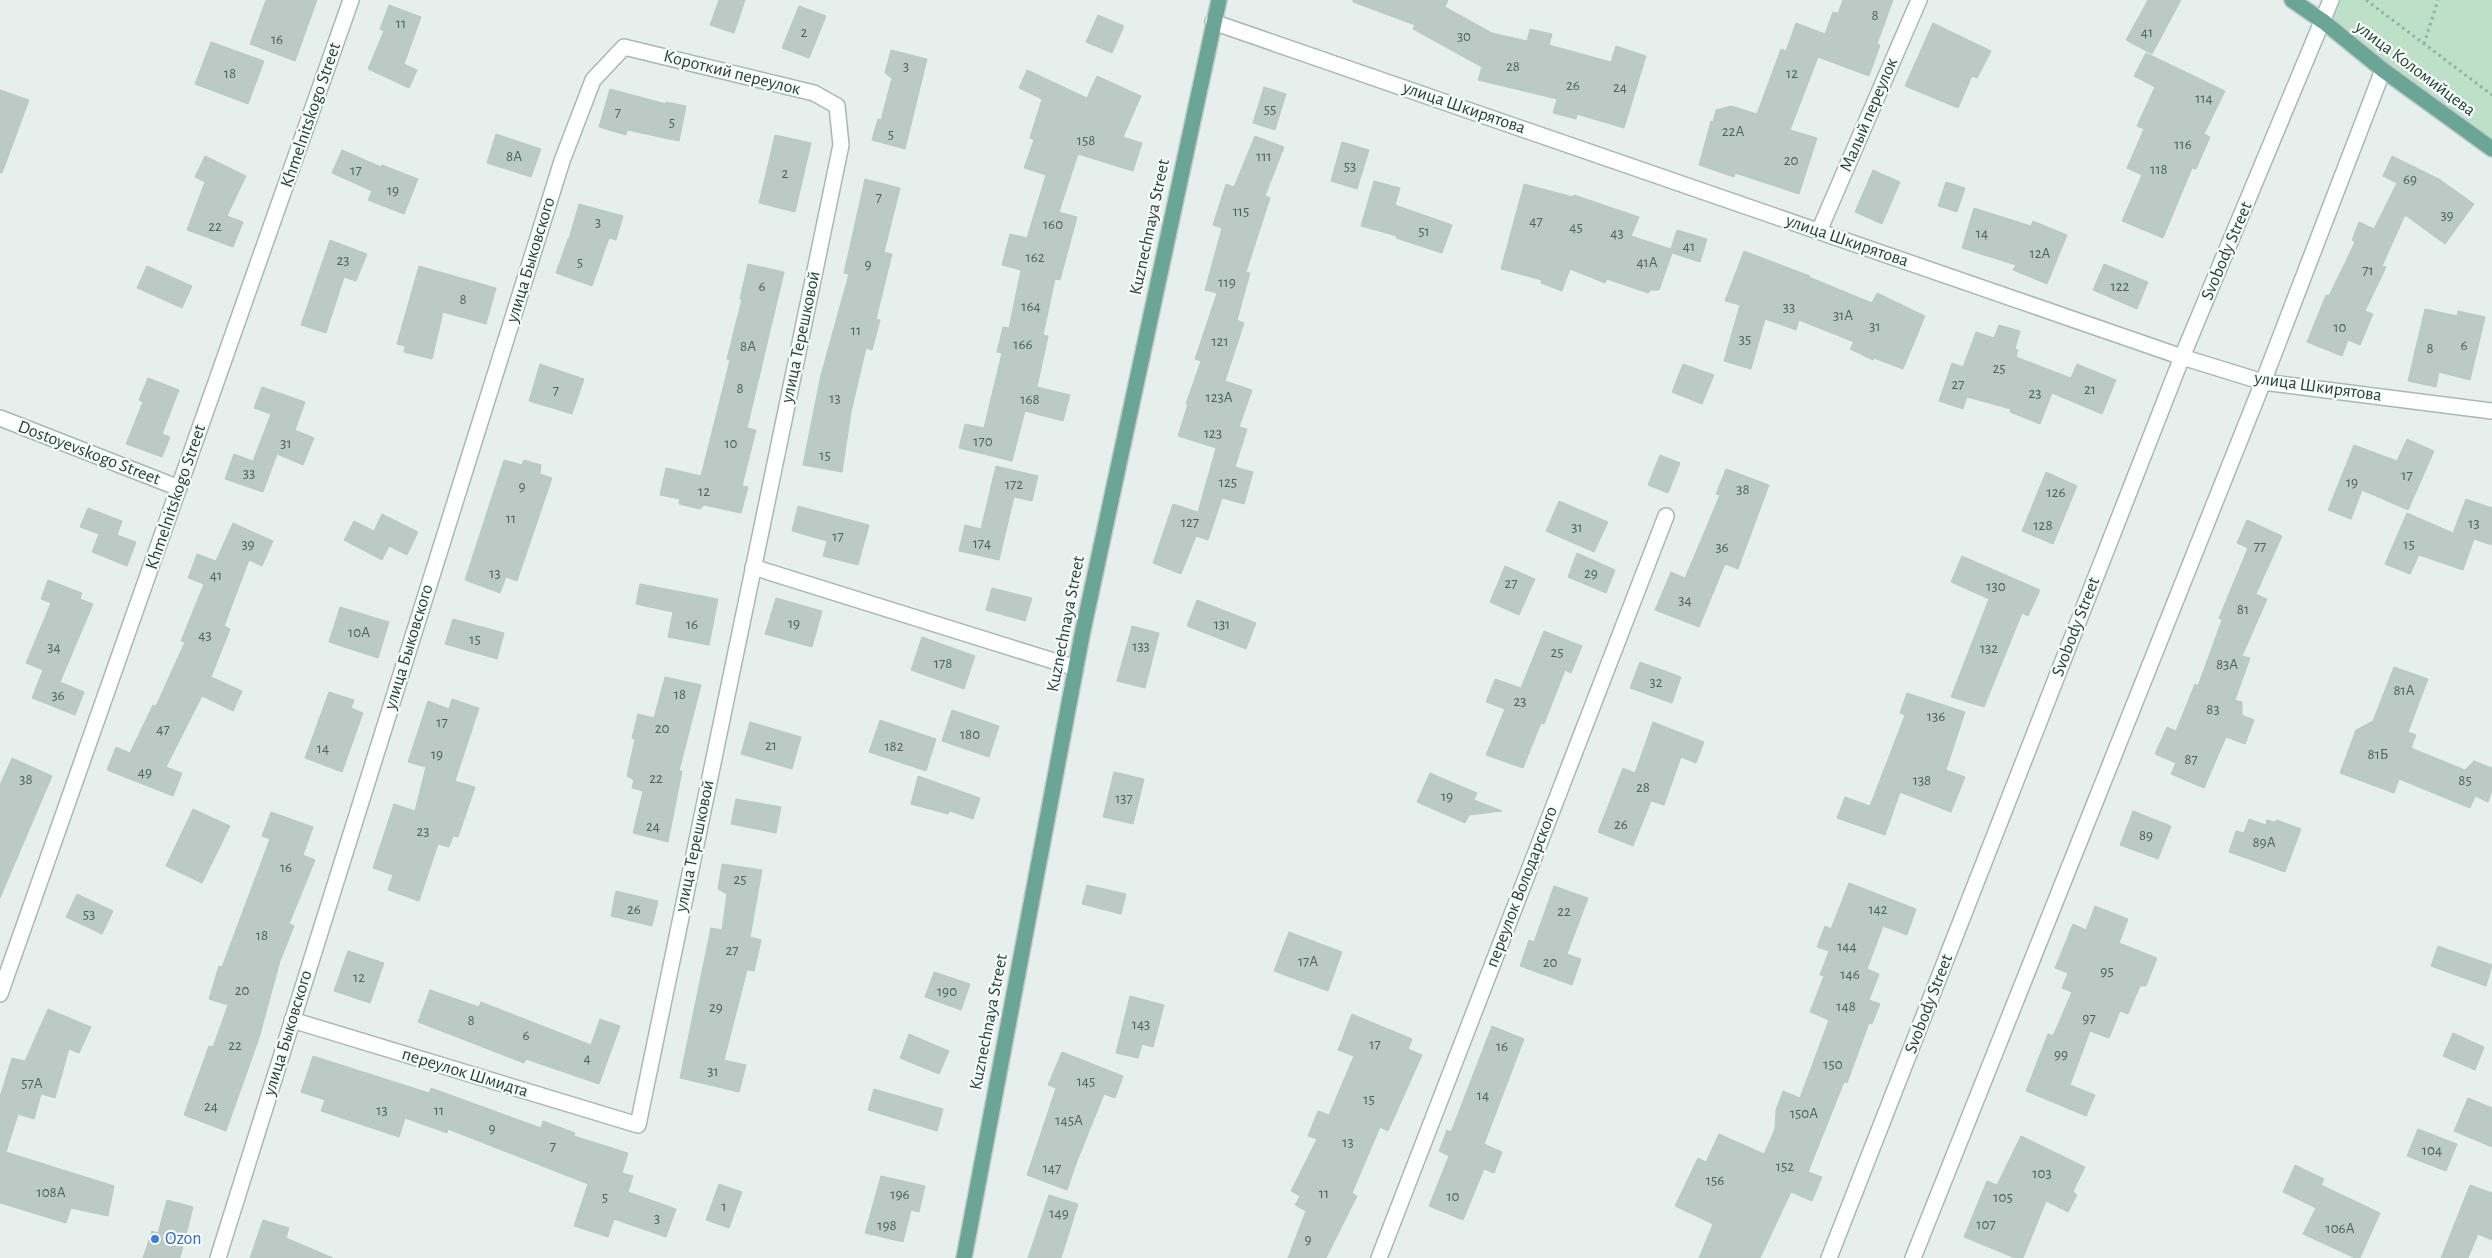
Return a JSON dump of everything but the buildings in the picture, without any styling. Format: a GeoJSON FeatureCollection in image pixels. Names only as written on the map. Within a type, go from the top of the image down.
{"type":"FeatureCollection","features":[{"type":"Feature","properties":{"kind":"main road","name":"Kuznechnaya Street"},"geometry":{"type":"LineString","coordinates":[[964,1258],[1076,668],[1219,0]]}},
{"type":"Feature","properties":{"kind":"main road","name":"улица Коломийцева"},"geometry":{"type":"LineString","coordinates":[[2292,0],[2324,22],[2383,70],[2492,150]]}},
{"type":"Feature","properties":{"kind":"street","name":"Khmelnitskogo Street"},"geometry":{"type":"LineString","coordinates":[[0,994],[352,0]]}},
{"type":"Feature","properties":{"kind":"street","name":"Малый переулок"},"geometry":{"type":"LineString","coordinates":[[1819,231],[1919,0]]}},
{"type":"Feature","properties":{"kind":"street","name":"Svobody Street"},"geometry":{"type":"LineString","coordinates":[[1829,1258],[2182,356],[2324,22],[2331,0]]}},
{"type":"Feature","properties":{"kind":"street","name":"улица Шкирятова"},"geometry":{"type":"LineString","coordinates":[[1213,22],[2182,356],[2263,382],[2492,411]]}},
{"type":"Feature","properties":{"kind":"street","name":"Короткий переулок"},"geometry":{"type":"LineString","coordinates":[[624,47],[814,93],[837,106]]}},
{"type":"Feature","properties":{"kind":"street","name":"улица Быковского"},"geometry":{"type":"LineString","coordinates":[[218,1258],[562,161],[593,80],[624,47]]}},
{"type":"Feature","properties":{"kind":"street"},"geometry":{"type":"LineString","coordinates":[[1913,1258],[2263,382],[2383,70]]}},
{"type":"Feature","properties":{"kind":"street","name":"улица Терешковой"},"geometry":{"type":"LineString","coordinates":[[638,1125],[840,145],[837,106]]}},
{"type":"Feature","properties":{"kind":"street","name":"Dostoyevskogo Street"},"geometry":{"type":"LineString","coordinates":[[0,418],[179,488]]}},
{"type":"Feature","properties":{"kind":"street","name":"переулок Володарского"},"geometry":{"type":"LineString","coordinates":[[1379,1258],[1666,516]]}},
{"type":"Feature","properties":{"kind":"street"},"geometry":{"type":"LineString","coordinates":[[753,567],[1076,668]]}},
{"type":"Feature","properties":{"kind":"street","name":"переулок Шмидта"},"geometry":{"type":"LineString","coordinates":[[292,1020],[638,1125]]}},
{"type":"Feature","properties":{"kind":"path"},"geometry":{"type":"LineString","coordinates":[[2366,0],[2492,95]]}},
{"type":"Feature","properties":{"kind":"path"},"geometry":{"type":"LineString","coordinates":[[2424,44],[2438,0]]}},
{"type":"Feature","properties":{"kind":"green space"},"geometry":{"type":"Polygon","coordinates":[[[2331,0],[2492,0],[2492,149],[2324,22],[2331,0]]]}},
{"type":"Feature","properties":{"kind":"place","name":"Ozon"},"geometry":{"type":"Point","coordinates":[155,1239]}}]}
